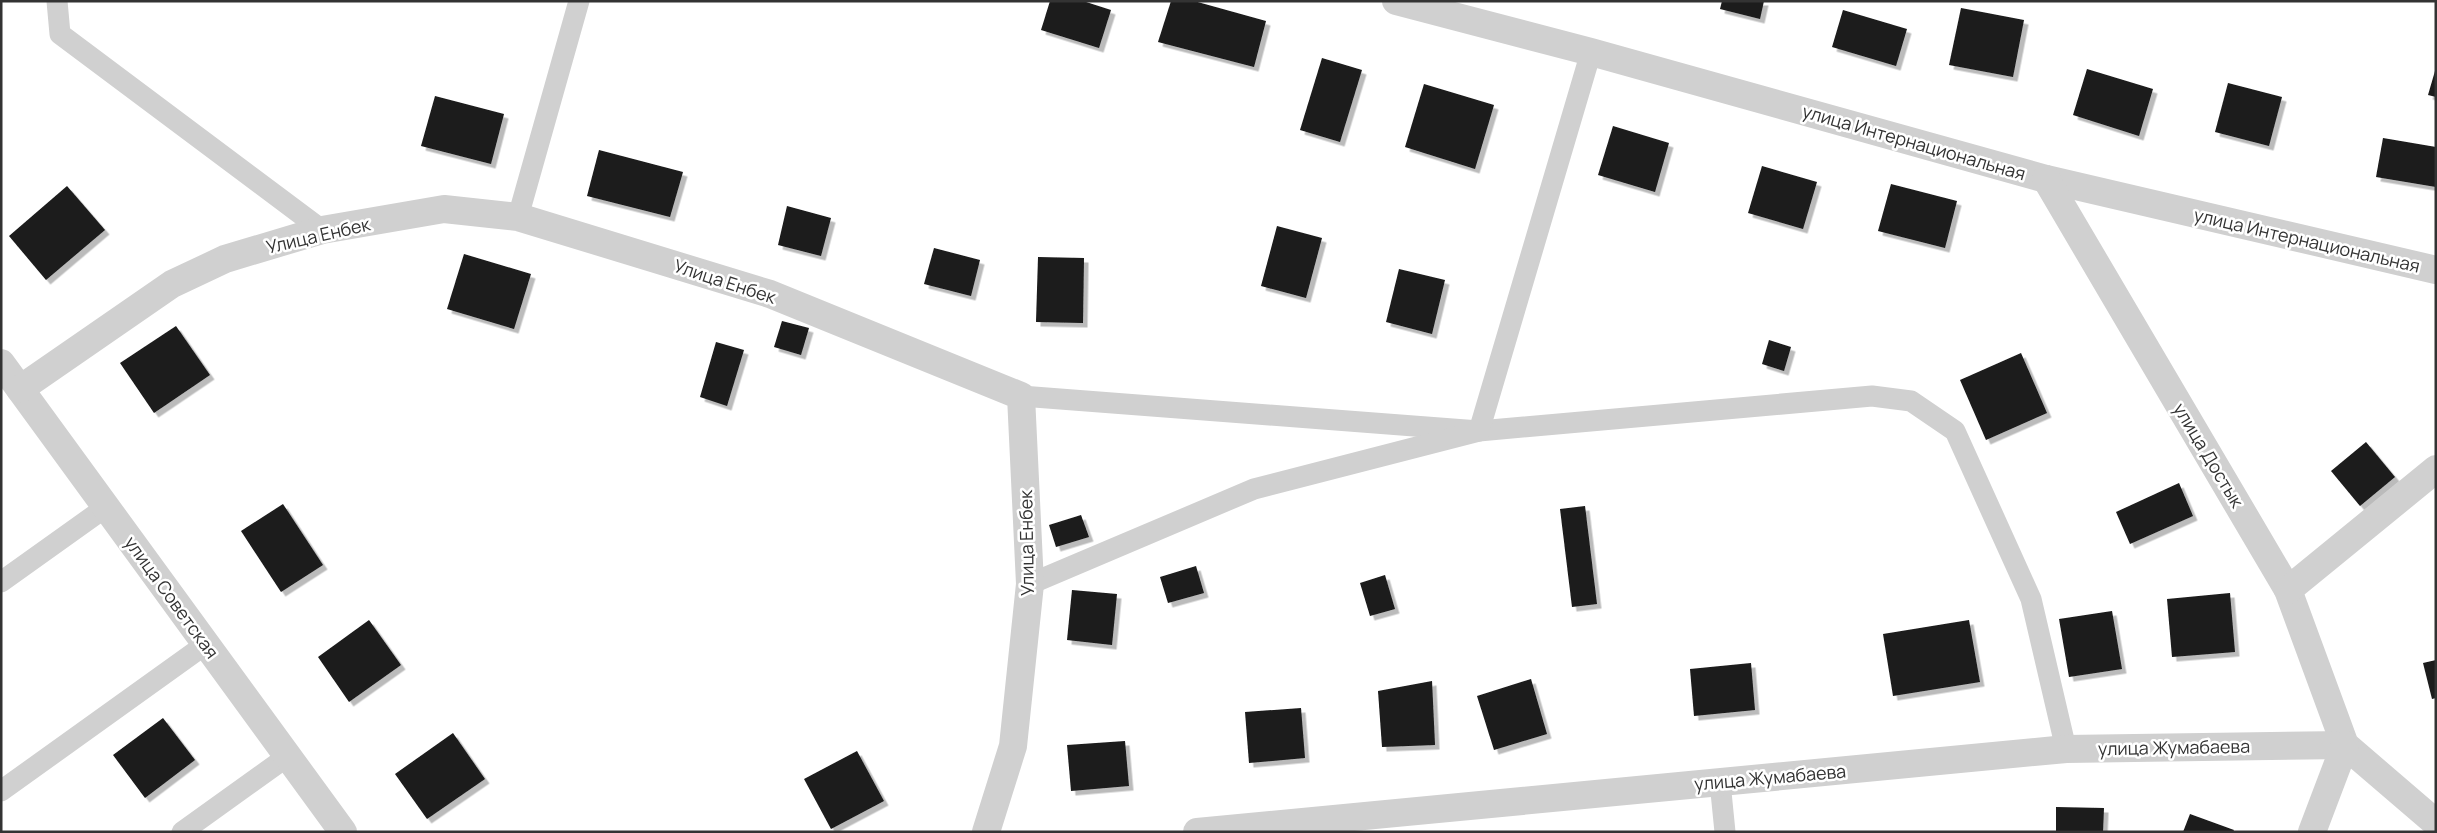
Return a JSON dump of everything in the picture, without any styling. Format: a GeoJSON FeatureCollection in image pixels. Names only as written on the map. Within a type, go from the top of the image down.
{"type":"FeatureCollection","features":[{"type":"Feature","properties":{"kind":"street","name":"улица Интернациональная"},"geometry":{"type":"LineString","coordinates":[[1396,1],[1591,52],[2046,179],[2436,270]]}},
{"type":"Feature","properties":{"kind":"street","name":"улица Достык"},"geometry":{"type":"LineString","coordinates":[[2046,179],[2288,590],[2345,744],[2436,824]]}},
{"type":"Feature","properties":{"kind":"street","name":"Улица Енбек"},"geometry":{"type":"LineString","coordinates":[[7,373],[172,284],[225,259],[322,230],[444,209],[518,217],[770,294],[1021,396],[1030,584],[1013,746],[986,832]]}},
{"type":"Feature","properties":{"kind":"street","name":"улица Советская"},"geometry":{"type":"LineString","coordinates":[[7,373],[343,832]]}},
{"type":"Feature","properties":{"kind":"street"},"geometry":{"type":"LineString","coordinates":[[2288,590],[2436,469]]}},
{"type":"Feature","properties":{"kind":"street"},"geometry":{"type":"LineString","coordinates":[[2312,832],[2345,744]]}},
{"type":"Feature","properties":{"kind":"street","name":"улица Жумабаева"},"geometry":{"type":"LineString","coordinates":[[1197,832],[2066,749],[2345,744]]}},
{"type":"Feature","properties":{"kind":"lane"},"geometry":{"type":"LineString","coordinates":[[57,1],[60,34],[322,230]]}},
{"type":"Feature","properties":{"kind":"lane"},"geometry":{"type":"LineString","coordinates":[[518,217],[579,1]]}},
{"type":"Feature","properties":{"kind":"lane"},"geometry":{"type":"LineString","coordinates":[[1479,431],[1591,52]]}},
{"type":"Feature","properties":{"kind":"lane"},"geometry":{"type":"LineString","coordinates":[[1021,396],[1479,431]]}},
{"type":"Feature","properties":{"kind":"lane"},"geometry":{"type":"LineString","coordinates":[[1030,584],[1254,489],[1479,431],[1872,396],[1911,401],[1955,431],[2031,599],[2066,749]]}},
{"type":"Feature","properties":{"kind":"lane"},"geometry":{"type":"LineString","coordinates":[[1,582],[106,507]]}},
{"type":"Feature","properties":{"kind":"lane"},"geometry":{"type":"LineString","coordinates":[[1,792],[206,644]]}},
{"type":"Feature","properties":{"kind":"lane"},"geometry":{"type":"LineString","coordinates":[[182,832],[288,756]]}},
{"type":"Feature","properties":{"kind":"lane"},"geometry":{"type":"LineString","coordinates":[[1720,782],[1726,832]]}},
{"type":"Feature","properties":{"kind":"building"},"geometry":{"type":"Polygon","coordinates":[[[1050,1],[1083,1],[1111,10],[1099,48],[1041,30],[1050,1]]]}},
{"type":"Feature","properties":{"kind":"building"},"geometry":{"type":"Polygon","coordinates":[[[1171,1],[1194,1],[1266,21],[1254,67],[1158,42],[1171,1]]]}},
{"type":"Feature","properties":{"kind":"building"},"geometry":{"type":"Polygon","coordinates":[[[1722,1],[1764,1],[1760,19],[1720,9],[1722,1]]]}},
{"type":"Feature","properties":{"kind":"building"},"geometry":{"type":"Polygon","coordinates":[[[1961,8],[2024,20],[2013,77],[1949,65],[1961,8]]]}},
{"type":"Feature","properties":{"kind":"building"},"geometry":{"type":"Polygon","coordinates":[[[1843,10],[1907,29],[1896,66],[1832,47],[1843,10]]]}},
{"type":"Feature","properties":{"kind":"building"},"geometry":{"type":"Polygon","coordinates":[[[1322,58],[1362,70],[1340,142],[1300,130],[1322,58]]]}},
{"type":"Feature","properties":{"kind":"building"},"geometry":{"type":"Polygon","coordinates":[[[2087,69],[2153,89],[2139,136],[2073,115],[2087,69]]]}},
{"type":"Feature","properties":{"kind":"building"},"geometry":{"type":"Polygon","coordinates":[[[2436,71],[2436,97],[2428,95],[2436,71]]]}},
{"type":"Feature","properties":{"kind":"building"},"geometry":{"type":"Polygon","coordinates":[[[2228,83],[2282,97],[2269,146],[2215,132],[2228,83]]]}},
{"type":"Feature","properties":{"kind":"building"},"geometry":{"type":"Polygon","coordinates":[[[1424,84],[1494,105],[1475,169],[1405,147],[1424,84]]]}},
{"type":"Feature","properties":{"kind":"building"},"geometry":{"type":"Polygon","coordinates":[[[435,96],[504,114],[491,164],[421,146],[435,96]]]}},
{"type":"Feature","properties":{"kind":"building"},"geometry":{"type":"Polygon","coordinates":[[[1613,126],[1669,143],[1655,192],[1598,175],[1613,126]]]}},
{"type":"Feature","properties":{"kind":"building"},"geometry":{"type":"Polygon","coordinates":[[[2383,138],[2436,147],[2436,187],[2376,177],[2383,138]]]}},
{"type":"Feature","properties":{"kind":"building"},"geometry":{"type":"Polygon","coordinates":[[[599,150],[683,172],[670,217],[587,196],[599,150]]]}},
{"type":"Feature","properties":{"kind":"building"},"geometry":{"type":"Polygon","coordinates":[[[1762,166],[1817,182],[1803,229],[1748,213],[1762,166]]]}},
{"type":"Feature","properties":{"kind":"building"},"geometry":{"type":"Polygon","coordinates":[[[1891,184],[1957,201],[1945,248],[1878,231],[1891,184]]]}},
{"type":"Feature","properties":{"kind":"building"},"geometry":{"type":"Polygon","coordinates":[[[67,186],[105,230],[46,280],[9,236],[67,186]]]}},
{"type":"Feature","properties":{"kind":"building"},"geometry":{"type":"Polygon","coordinates":[[[787,206],[831,218],[821,256],[778,245],[787,206]]]}},
{"type":"Feature","properties":{"kind":"building"},"geometry":{"type":"Polygon","coordinates":[[[1277,226],[1322,238],[1306,298],[1261,286],[1277,226]]]}},
{"type":"Feature","properties":{"kind":"building"},"geometry":{"type":"Polygon","coordinates":[[[934,248],[980,260],[971,296],[924,284],[934,248]]]}},
{"type":"Feature","properties":{"kind":"building"},"geometry":{"type":"Polygon","coordinates":[[[464,254],[531,274],[514,329],[447,309],[464,254]]]}},
{"type":"Feature","properties":{"kind":"building"},"geometry":{"type":"Polygon","coordinates":[[[1038,257],[1084,258],[1083,323],[1036,322],[1038,257]]]}},
{"type":"Feature","properties":{"kind":"building"},"geometry":{"type":"Polygon","coordinates":[[[1399,269],[1445,280],[1432,334],[1386,322],[1399,269]]]}},
{"type":"Feature","properties":{"kind":"building"},"geometry":{"type":"Polygon","coordinates":[[[782,321],[809,328],[801,355],[774,347],[782,321]]]}},
{"type":"Feature","properties":{"kind":"building"},"geometry":{"type":"Polygon","coordinates":[[[176,326],[210,375],[154,413],[120,363],[176,326]]]}},
{"type":"Feature","properties":{"kind":"building"},"geometry":{"type":"Polygon","coordinates":[[[1769,340],[1791,347],[1784,371],[1762,364],[1769,340]]]}},
{"type":"Feature","properties":{"kind":"building"},"geometry":{"type":"Polygon","coordinates":[[[716,342],[744,350],[727,406],[700,397],[716,342]]]}},
{"type":"Feature","properties":{"kind":"building"},"geometry":{"type":"Polygon","coordinates":[[[2021,353],[2047,413],[1986,440],[1960,380],[2021,353]]]}},
{"type":"Feature","properties":{"kind":"building"},"geometry":{"type":"Polygon","coordinates":[[[2366,442],[2395,477],[2360,506],[2331,471],[2366,442]]]}},
{"type":"Feature","properties":{"kind":"building"},"geometry":{"type":"Polygon","coordinates":[[[2179,483],[2193,516],[2130,544],[2116,512],[2179,483]]]}},
{"type":"Feature","properties":{"kind":"building"},"geometry":{"type":"Polygon","coordinates":[[[283,504],[323,565],[281,592],[241,531],[283,504]]]}},
{"type":"Feature","properties":{"kind":"building"},"geometry":{"type":"Polygon","coordinates":[[[1585,506],[1597,604],[1572,607],[1560,509],[1585,506]]]}},
{"type":"Feature","properties":{"kind":"building"},"geometry":{"type":"Polygon","coordinates":[[[1081,515],[1089,537],[1056,547],[1049,525],[1081,515]]]}},
{"type":"Feature","properties":{"kind":"building"},"geometry":{"type":"Polygon","coordinates":[[[1196,566],[1204,593],[1168,603],[1160,577],[1196,566]]]}},
{"type":"Feature","properties":{"kind":"building"},"geometry":{"type":"Polygon","coordinates":[[[1385,575],[1395,609],[1370,616],[1360,583],[1385,575]]]}},
{"type":"Feature","properties":{"kind":"building"},"geometry":{"type":"Polygon","coordinates":[[[1072,590],[1117,594],[1112,645],[1067,640],[1072,590]]]}},
{"type":"Feature","properties":{"kind":"building"},"geometry":{"type":"Polygon","coordinates":[[[2230,593],[2235,652],[2172,657],[2167,599],[2230,593]]]}},
{"type":"Feature","properties":{"kind":"building"},"geometry":{"type":"Polygon","coordinates":[[[2112,611],[2122,669],[2069,677],[2059,619],[2112,611]]]}},
{"type":"Feature","properties":{"kind":"building"},"geometry":{"type":"Polygon","coordinates":[[[369,620],[401,665],[349,702],[318,657],[369,620]]]}},
{"type":"Feature","properties":{"kind":"building"},"geometry":{"type":"Polygon","coordinates":[[[1969,620],[1980,682],[1893,696],[1883,634],[1969,620]]]}},
{"type":"Feature","properties":{"kind":"building"},"geometry":{"type":"Polygon","coordinates":[[[2436,660],[2436,698],[2432,699],[2423,663],[2436,660]]]}},
{"type":"Feature","properties":{"kind":"building"},"geometry":{"type":"Polygon","coordinates":[[[1751,663],[1755,710],[1694,716],[1690,669],[1751,663]]]}},
{"type":"Feature","properties":{"kind":"building"},"geometry":{"type":"Polygon","coordinates":[[[1531,679],[1547,734],[1494,750],[1477,696],[1531,679]]]}},
{"type":"Feature","properties":{"kind":"building"},"geometry":{"type":"Polygon","coordinates":[[[1432,681],[1435,745],[1382,747],[1378,691],[1432,681]]]}},
{"type":"Feature","properties":{"kind":"building"},"geometry":{"type":"Polygon","coordinates":[[[1301,708],[1305,758],[1249,763],[1245,712],[1301,708]]]}},
{"type":"Feature","properties":{"kind":"building"},"geometry":{"type":"Polygon","coordinates":[[[163,718],[195,760],[145,798],[113,755],[163,718]]]}},
{"type":"Feature","properties":{"kind":"building"},"geometry":{"type":"Polygon","coordinates":[[[453,733],[485,779],[427,819],[395,774],[453,733]]]}},
{"type":"Feature","properties":{"kind":"building"},"geometry":{"type":"Polygon","coordinates":[[[1125,741],[1129,786],[1071,791],[1067,745],[1125,741]]]}},
{"type":"Feature","properties":{"kind":"building"},"geometry":{"type":"Polygon","coordinates":[[[857,751],[884,801],[831,829],[804,779],[857,751]]]}},
{"type":"Feature","properties":{"kind":"building"},"geometry":{"type":"Polygon","coordinates":[[[2056,807],[2104,808],[2103,832],[2056,832],[2056,807]]]}},
{"type":"Feature","properties":{"kind":"building"},"geometry":{"type":"Polygon","coordinates":[[[2190,814],[2234,830],[2233,832],[2183,832],[2190,814]]]}}]}
